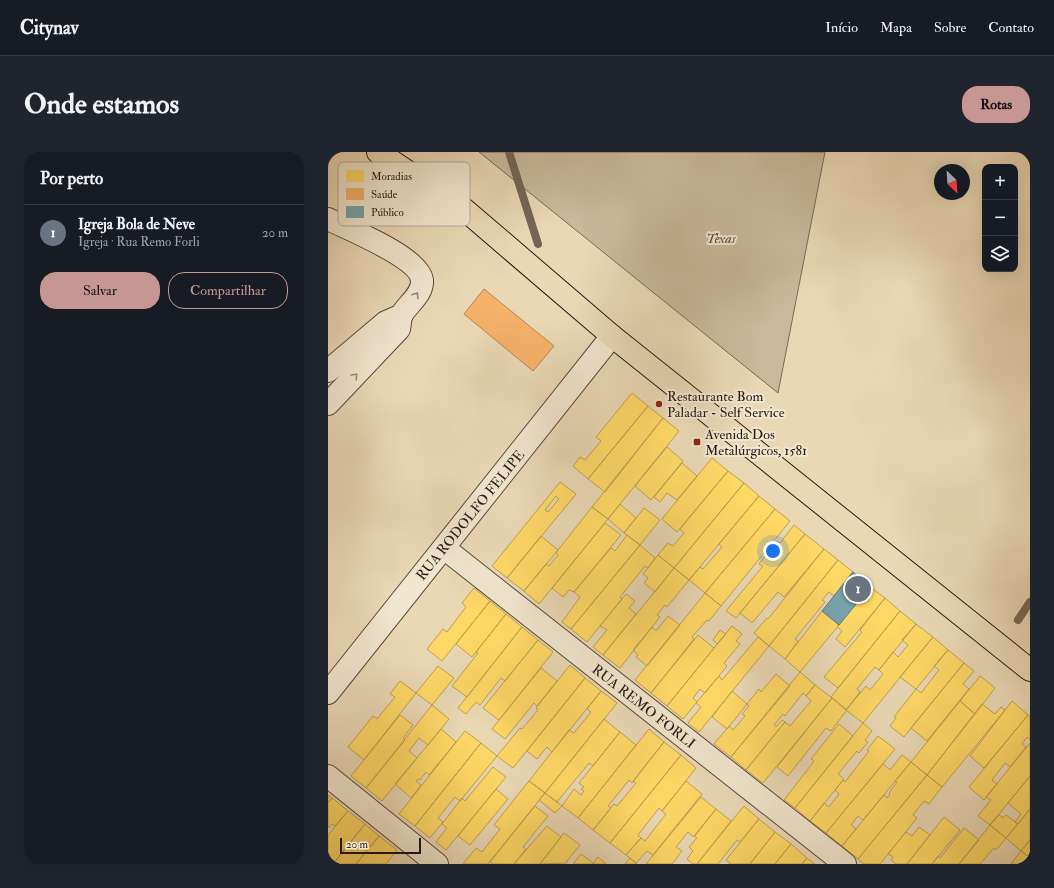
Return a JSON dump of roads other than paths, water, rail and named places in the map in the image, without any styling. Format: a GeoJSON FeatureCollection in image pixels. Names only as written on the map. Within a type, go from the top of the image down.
{"type":"FeatureCollection","features":[{"type":"Feature","properties":{"kind":"main road"},"geometry":{"type":"LineString","coordinates":[[378,152],[393,162]]}},
{"type":"Feature","properties":{"kind":"main road"},"geometry":{"type":"LineString","coordinates":[[470,214],[612,336],[1029,666]]}},
{"type":"Feature","properties":{"kind":"street"},"geometry":{"type":"LineString","coordinates":[[328,219],[338,224]]}},
{"type":"Feature","properties":{"kind":"street"},"geometry":{"type":"LineString","coordinates":[[328,404],[419,293],[422,280],[417,269],[402,256],[342,226]]}},
{"type":"Feature","properties":{"kind":"street"},"geometry":{"type":"LineString","coordinates":[[328,371],[395,322]]}},
{"type":"Feature","properties":{"kind":"street","name":"RUA RODOLFO FELIPE"},"geometry":{"type":"LineString","coordinates":[[328,692],[612,336]]}},
{"type":"Feature","properties":{"kind":"street","name":"RUA REMO FORLI"},"geometry":{"type":"LineString","coordinates":[[444,548],[845,864]]}},
{"type":"Feature","properties":{"kind":"street"},"geometry":{"type":"LineString","coordinates":[[328,776],[437,864]]}},
{"type":"Feature","properties":{"kind":"waterway"},"geometry":{"type":"LineString","coordinates":[[509,152],[538,244]]}},
{"type":"Feature","properties":{"kind":"waterway"},"geometry":{"type":"LineString","coordinates":[[1018,620],[1030,602]]}},
{"type":"Feature","properties":{"kind":"place","name":"Restaurante Bom Paladar - Self Service"},"geometry":{"type":"Point","coordinates":[659,404]}},
{"type":"Feature","properties":{"kind":"place","name":"Avenida Dos Metalúrgicos, 1581"},"geometry":{"type":"Point","coordinates":[697,442]}},
{"type":"Feature","properties":{"kind":"place","name":"Igreja Bola de Neve"},"geometry":{"type":"Point","coordinates":[858,589]}},
{"type":"Feature","properties":{"kind":"park label","name":"Texas"},"geometry":{"type":"Point","coordinates":[721,238]}}]}
